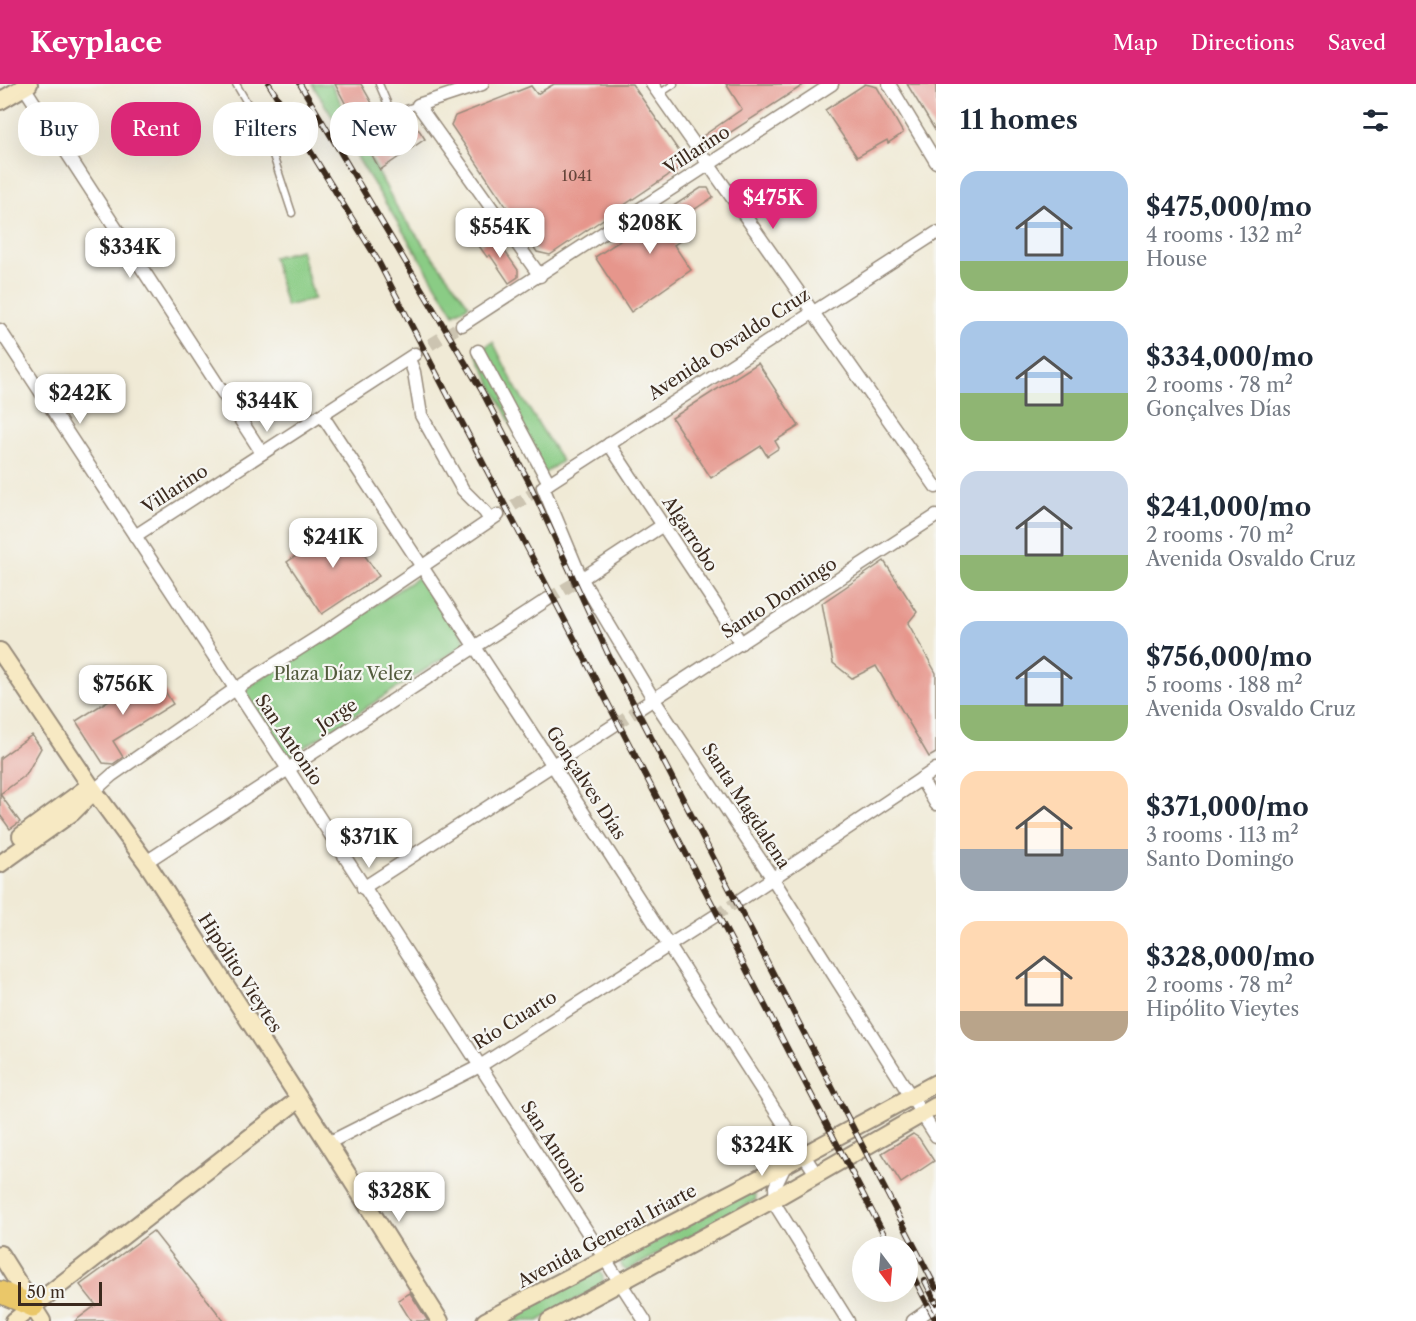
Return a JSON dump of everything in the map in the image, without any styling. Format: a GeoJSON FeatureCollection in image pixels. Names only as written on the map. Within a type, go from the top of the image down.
{"type":"FeatureCollection","features":[{"type":"Feature","properties":{"kind":"highway"},"geometry":{"type":"LineString","coordinates":[[0,1293],[37,1314]]}},
{"type":"Feature","properties":{"kind":"main road"},"geometry":{"type":"LineString","coordinates":[[0,101],[26,86]]}},
{"type":"Feature","properties":{"kind":"main road","name":"Hipólito Vieytes"},"geometry":{"type":"LineString","coordinates":[[0,651],[92,788],[146,862],[440,1321]]}},
{"type":"Feature","properties":{"kind":"main road"},"geometry":{"type":"LineString","coordinates":[[0,851],[92,788]]}},
{"type":"Feature","properties":{"kind":"main road"},"geometry":{"type":"LineString","coordinates":[[0,864],[74,812],[92,788]]}},
{"type":"Feature","properties":{"kind":"main road","name":"Avenida General Iriarte"},"geometry":{"type":"LineString","coordinates":[[485,1321],[804,1155],[936,1083]]}},
{"type":"Feature","properties":{"kind":"main road"},"geometry":{"type":"LineString","coordinates":[[14,1321],[37,1314],[298,1099]]}},
{"type":"Feature","properties":{"kind":"main road"},"geometry":{"type":"LineString","coordinates":[[549,1321],[774,1199],[929,1110]]}},
{"type":"Feature","properties":{"kind":"main road"},"geometry":{"type":"LineString","coordinates":[[0,1254],[37,1314]]}},
{"type":"Feature","properties":{"kind":"street"},"geometry":{"type":"LineString","coordinates":[[482,84],[418,105],[540,276]]}},
{"type":"Feature","properties":{"kind":"street","name":"Villarino"},"geometry":{"type":"LineString","coordinates":[[462,326],[832,84]]}},
{"type":"Feature","properties":{"kind":"street"},"geometry":{"type":"LineString","coordinates":[[889,84],[936,162]]}},
{"type":"Feature","properties":{"kind":"street"},"geometry":{"type":"LineString","coordinates":[[26,86],[262,453]]}},
{"type":"Feature","properties":{"kind":"street"},"geometry":{"type":"LineString","coordinates":[[656,89],[936,488]]}},
{"type":"Feature","properties":{"kind":"street","name":"Avenida Osvaldo Cruz"},"geometry":{"type":"LineString","coordinates":[[546,485],[936,232]]}},
{"type":"Feature","properties":{"kind":"street","name":"San Antonio"},"geometry":{"type":"LineString","coordinates":[[0,330],[234,690],[288,769],[645,1321]]}},
{"type":"Feature","properties":{"kind":"street","name":"Santa Magdalena"},"geometry":{"type":"LineString","coordinates":[[478,351],[546,485],[580,579],[654,700],[773,879],[910,1096],[929,1110],[936,1136]]}},
{"type":"Feature","properties":{"kind":"street","name":"Villarino"},"geometry":{"type":"LineString","coordinates":[[135,536],[412,357],[422,415],[463,490],[485,512],[494,517],[421,565]]}},
{"type":"Feature","properties":{"kind":"street","name":"Gonçalves Días"},"geometry":{"type":"LineString","coordinates":[[322,415],[552,764],[816,1174]]}},
{"type":"Feature","properties":{"kind":"street","name":"Algarrobo"},"geometry":{"type":"LineString","coordinates":[[609,444],[741,644]]}},
{"type":"Feature","properties":{"kind":"street","name":"Santo Domingo"},"geometry":{"type":"LineString","coordinates":[[640,708],[936,516]]}},
{"type":"Feature","properties":{"kind":"street"},"geometry":{"type":"LineString","coordinates":[[580,579],[663,525]]}},
{"type":"Feature","properties":{"kind":"street"},"geometry":{"type":"LineString","coordinates":[[92,788],[234,690],[321,635],[421,565]]}},
{"type":"Feature","properties":{"kind":"street","name":"Jorge"},"geometry":{"type":"LineString","coordinates":[[146,862],[548,599]]}},
{"type":"Feature","properties":{"kind":"street"},"geometry":{"type":"LineString","coordinates":[[363,888],[616,724]]}},
{"type":"Feature","properties":{"kind":"street"},"geometry":{"type":"LineString","coordinates":[[740,900],[936,769]]}},
{"type":"Feature","properties":{"kind":"street"},"geometry":{"type":"LineString","coordinates":[[921,779],[936,804]]}},
{"type":"Feature","properties":{"kind":"street","name":"Río Cuarto"},"geometry":{"type":"LineString","coordinates":[[328,1143],[480,1066],[715,916]]}},
{"type":"Feature","properties":{"kind":"street"},"geometry":{"type":"LineString","coordinates":[[785,1165],[777,1179],[774,1199],[780,1214],[848,1321]]}},
{"type":"Feature","properties":{"kind":"street"},"geometry":{"type":"LineString","coordinates":[[913,1321],[936,1305]]}},
{"type":"Feature","properties":{"kind":"lane"},"geometry":{"type":"LineString","coordinates":[[237,84],[267,137],[292,213]]}},
{"type":"Feature","properties":{"kind":"lane"},"geometry":{"type":"LineString","coordinates":[[379,84],[387,102]]}},
{"type":"Feature","properties":{"kind":"lane"},"geometry":{"type":"LineString","coordinates":[[656,89],[674,84]]}},
{"type":"Feature","properties":{"kind":"green space"},"geometry":{"type":"Polygon","coordinates":[[[312,84],[331,84],[341,102],[330,102],[330,113],[312,84]]]}},
{"type":"Feature","properties":{"kind":"green space"},"geometry":{"type":"Polygon","coordinates":[[[356,156],[370,156],[400,213],[469,305],[454,314],[356,156]]]}},
{"type":"Feature","properties":{"kind":"green space"},"geometry":{"type":"Polygon","coordinates":[[[301,250],[314,299],[286,306],[273,257],[301,250]]]}},
{"type":"Feature","properties":{"kind":"green space"},"geometry":{"type":"Polygon","coordinates":[[[493,342],[517,390],[562,461],[537,478],[476,352],[493,342]]]}},
{"type":"Feature","properties":{"kind":"green space","name":"Plaza Díaz Velez"},"geometry":{"type":"Polygon","coordinates":[[[423,574],[467,643],[283,761],[239,693],[423,574]]]}},
{"type":"Feature","properties":{"kind":"green space"},"geometry":{"type":"Polygon","coordinates":[[[748,1192],[755,1195],[756,1200],[627,1271],[622,1267],[620,1260],[748,1192]]]}},
{"type":"Feature","properties":{"kind":"green space"},"geometry":{"type":"Polygon","coordinates":[[[597,1269],[603,1276],[603,1282],[599,1287],[538,1321],[496,1321],[597,1269]]]}},
{"type":"Feature","properties":{"kind":"building"},"geometry":{"type":"Polygon","coordinates":[[[335,84],[361,84],[371,102],[345,102],[335,84]]]}},
{"type":"Feature","properties":{"kind":"building"},"geometry":{"type":"Polygon","coordinates":[[[554,84],[632,84],[683,157],[682,166],[550,255],[537,252],[451,125],[455,116],[531,86],[537,94],[554,84]]]}},
{"type":"Feature","properties":{"kind":"building"},"geometry":{"type":"Polygon","coordinates":[[[726,84],[805,84],[717,141],[700,138],[742,109],[726,84]]]}},
{"type":"Feature","properties":{"kind":"building"},"geometry":{"type":"Polygon","coordinates":[[[865,84],[877,87],[903,133],[888,143],[887,140],[857,157],[825,110],[865,84]]]}},
{"type":"Feature","properties":{"kind":"building"},"geometry":{"type":"Polygon","coordinates":[[[907,84],[936,84],[936,132],[907,84]]]}},
{"type":"Feature","properties":{"kind":"building"},"geometry":{"type":"Polygon","coordinates":[[[418,130],[419,130],[425,139],[418,144],[418,130]]]}},
{"type":"Feature","properties":{"kind":"building"},"geometry":{"type":"Polygon","coordinates":[[[372,156],[400,156],[380,170],[372,156]]]}},
{"type":"Feature","properties":{"kind":"building"},"geometry":{"type":"Polygon","coordinates":[[[701,188],[708,188],[713,197],[676,222],[686,237],[674,245],[691,270],[631,312],[595,257],[701,188]]]}},
{"type":"Feature","properties":{"kind":"building"},"geometry":{"type":"Polygon","coordinates":[[[494,236],[518,270],[518,277],[509,283],[490,255],[487,257],[479,246],[494,236]]]}},
{"type":"Feature","properties":{"kind":"building"},"geometry":{"type":"Polygon","coordinates":[[[758,363],[799,426],[775,441],[779,448],[767,456],[761,446],[711,478],[672,418],[758,363]]]}},
{"type":"Feature","properties":{"kind":"building"},"geometry":{"type":"Polygon","coordinates":[[[343,524],[379,576],[322,614],[287,562],[343,524]]]}},
{"type":"Feature","properties":{"kind":"building"},"geometry":{"type":"Polygon","coordinates":[[[884,561],[917,612],[908,623],[936,673],[936,753],[929,757],[876,666],[852,678],[833,663],[822,603],[884,561]]]}},
{"type":"Feature","properties":{"kind":"building"},"geometry":{"type":"Polygon","coordinates":[[[153,672],[173,704],[113,741],[123,757],[113,764],[103,763],[76,721],[153,672]]]}},
{"type":"Feature","properties":{"kind":"building"},"geometry":{"type":"Polygon","coordinates":[[[32,735],[41,748],[26,775],[0,794],[0,758],[32,735]]]}},
{"type":"Feature","properties":{"kind":"building"},"geometry":{"type":"Polygon","coordinates":[[[0,794],[20,822],[10,829],[0,815],[0,794]]]}},
{"type":"Feature","properties":{"kind":"building"},"geometry":{"type":"Polygon","coordinates":[[[913,1134],[919,1138],[934,1161],[901,1183],[882,1153],[913,1134]]]}},
{"type":"Feature","properties":{"kind":"building"},"geometry":{"type":"Polygon","coordinates":[[[153,1231],[224,1321],[75,1321],[96,1305],[80,1285],[153,1231]]]}},
{"type":"Feature","properties":{"kind":"building"},"geometry":{"type":"Polygon","coordinates":[[[410,1293],[428,1321],[411,1321],[398,1300],[410,1293]]]}},
{"type":"Feature","properties":{"kind":"tunnel"},"geometry":{"type":"LineString","coordinates":[[415,354],[462,325]]}},
{"type":"Feature","properties":{"kind":"tunnel"},"geometry":{"type":"LineString","coordinates":[[498,515],[543,487]]}},
{"type":"Feature","properties":{"kind":"tunnel"},"geometry":{"type":"LineString","coordinates":[[548,599],[578,581]]}},
{"type":"Feature","properties":{"kind":"tunnel"},"geometry":{"type":"LineString","coordinates":[[616,724],[640,708]]}},
{"type":"Feature","properties":{"kind":"tunnel"},"geometry":{"type":"LineString","coordinates":[[715,916],[740,900]]}},
{"type":"Feature","properties":{"kind":"railway"},"geometry":{"type":"LineString","coordinates":[[269,84],[377,259],[885,1236]]}},
{"type":"Feature","properties":{"kind":"railway"},"geometry":{"type":"LineString","coordinates":[[300,84],[482,391],[529,482],[609,656],[936,1288]]}},
{"type":"Feature","properties":{"kind":"railway"},"geometry":{"type":"LineString","coordinates":[[925,1281],[936,1303]]}},
{"type":"Feature","properties":{"kind":"railway"},"geometry":{"type":"LineString","coordinates":[[918,1286],[936,1321]]}}]}
